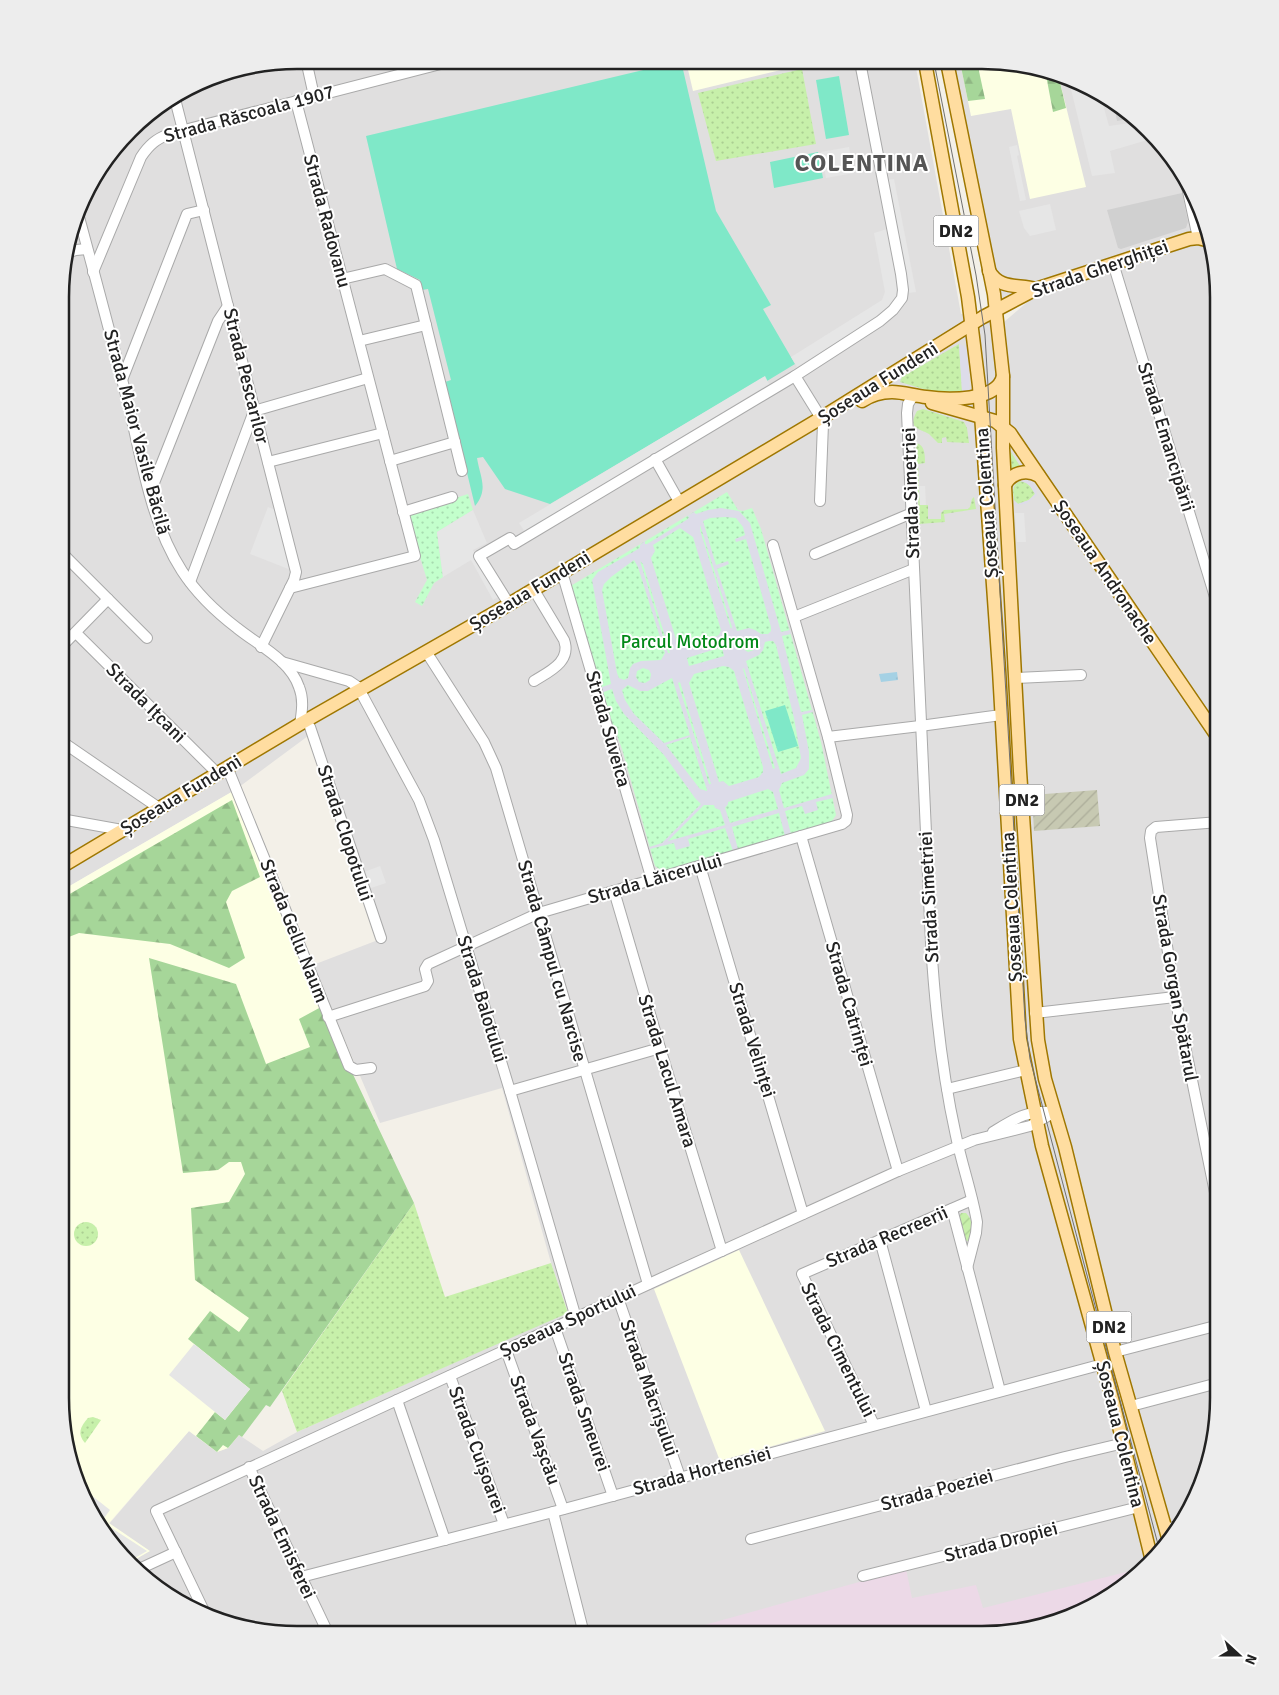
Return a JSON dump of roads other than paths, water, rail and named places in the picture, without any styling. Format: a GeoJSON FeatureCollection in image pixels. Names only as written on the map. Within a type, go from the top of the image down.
{"type":"FeatureCollection","features":[{"type":"Feature","properties":{"kind":"main road","name":"Șoseaua Colentina"},"geometry":{"type":"LineString","coordinates":[[926,69],[972,324],[979,395],[1001,715],[1020,1039],[1036,1117],[1061,1216],[1124,1443],[1150,1552]]}},
{"type":"Feature","properties":{"kind":"main road","name":"Șoseaua Colentina"},"geometry":{"type":"LineString","coordinates":[[948,69],[996,309],[1003,376],[1005,486],[1020,780],[1035,1013],[1040,1059],[1115,1352],[1166,1533]]}},
{"type":"Feature","properties":{"kind":"main road","name":"Strada Gherghiței"},"geometry":{"type":"LineString","coordinates":[[996,309],[1036,289],[1178,242],[1202,239]]}},
{"type":"Feature","properties":{"kind":"main road"},"geometry":{"type":"LineString","coordinates":[[988,269],[995,279],[1004,284],[1036,289]]}},
{"type":"Feature","properties":{"kind":"main road","name":"Șoseaua Fundeni"},"geometry":{"type":"LineString","coordinates":[[69,870],[305,726],[564,579],[822,421],[996,309]]}},
{"type":"Feature","properties":{"kind":"main road"},"geometry":{"type":"LineString","coordinates":[[896,372],[895,386],[908,394]]}},
{"type":"Feature","properties":{"kind":"main road"},"geometry":{"type":"LineString","coordinates":[[979,395],[997,388],[1002,382],[1003,376]]}},
{"type":"Feature","properties":{"kind":"main road","name":"Șoseaua Fundeni"},"geometry":{"type":"LineString","coordinates":[[428,655],[509,604],[678,504],[822,421],[871,396],[887,392],[944,398],[979,395]]}},
{"type":"Feature","properties":{"kind":"main road","name":"Șoseaua Fundeni"},"geometry":{"type":"LineString","coordinates":[[908,394],[981,417]]}},
{"type":"Feature","properties":{"kind":"main road","name":"Șoseaua Andronache"},"geometry":{"type":"LineString","coordinates":[[981,417],[995,421],[1010,433],[1210,726]]}},
{"type":"Feature","properties":{"kind":"main road"},"geometry":{"type":"LineString","coordinates":[[1005,486],[1012,476],[1020,473],[1028,472],[1039,476]]}},
{"type":"Feature","properties":{"kind":"main road","name":"Șoseaua Fundeni"},"geometry":{"type":"LineString","coordinates":[[69,862],[159,808],[224,774]]}},
{"type":"Feature","properties":{"kind":"street"},"geometry":{"type":"LineString","coordinates":[[308,69],[314,96]]}},
{"type":"Feature","properties":{"kind":"street","name":"Strada Răscoala 1907"},"geometry":{"type":"LineString","coordinates":[[93,272],[141,156],[157,138],[314,96],[402,69]]}},
{"type":"Feature","properties":{"kind":"street"},"geometry":{"type":"LineString","coordinates":[[509,604],[479,556],[510,538],[514,544],[795,376],[880,321],[897,305],[903,294],[901,274],[861,69]]}},
{"type":"Feature","properties":{"kind":"street","name":"Strada Radovanu"},"geometry":{"type":"LineString","coordinates":[[290,588],[415,556],[296,101]]}},
{"type":"Feature","properties":{"kind":"street","name":"Strada Pescarilor"},"geometry":{"type":"LineString","coordinates":[[176,103],[296,572],[261,647]]}},
{"type":"Feature","properties":{"kind":"street"},"geometry":{"type":"LineString","coordinates":[[122,380],[187,214],[204,210]]}},
{"type":"Feature","properties":{"kind":"street"},"geometry":{"type":"LineString","coordinates":[[1197,221],[1202,239]]}},
{"type":"Feature","properties":{"kind":"street","name":"Strada Maior Vasile Băcilă"},"geometry":{"type":"LineString","coordinates":[[81,224],[150,493],[168,546],[190,582],[216,611],[282,662],[300,688],[305,726]]}},
{"type":"Feature","properties":{"kind":"street"},"geometry":{"type":"LineString","coordinates":[[74,251],[88,249]]}},
{"type":"Feature","properties":{"kind":"street","name":"Strada Emancipării"},"geometry":{"type":"LineString","coordinates":[[1114,263],[1210,580]]}},
{"type":"Feature","properties":{"kind":"street"},"geometry":{"type":"LineString","coordinates":[[342,279],[385,269],[416,285],[462,471]]}},
{"type":"Feature","properties":{"kind":"street"},"geometry":{"type":"LineString","coordinates":[[150,493],[218,321],[228,306]]}},
{"type":"Feature","properties":{"kind":"street"},"geometry":{"type":"LineString","coordinates":[[359,341],[426,325]]}},
{"type":"Feature","properties":{"kind":"street"},"geometry":{"type":"LineString","coordinates":[[795,376],[822,421],[820,502]]}},
{"type":"Feature","properties":{"kind":"street"},"geometry":{"type":"LineString","coordinates":[[190,582],[254,411],[368,378]]}},
{"type":"Feature","properties":{"kind":"street","name":"Strada Simetriei"},"geometry":{"type":"LineString","coordinates":[[908,394],[907,413],[920,726],[934,1002],[947,1089],[958,1146],[972,1200],[976,1228],[967,1268],[1000,1391]]}},
{"type":"Feature","properties":{"kind":"street"},"geometry":{"type":"LineString","coordinates":[[268,462],[383,433]]}},
{"type":"Feature","properties":{"kind":"street"},"geometry":{"type":"LineString","coordinates":[[390,461],[455,442]]}},
{"type":"Feature","properties":{"kind":"street"},"geometry":{"type":"LineString","coordinates":[[658,457],[678,504]]}},
{"type":"Feature","properties":{"kind":"street"},"geometry":{"type":"LineString","coordinates":[[403,512],[452,497]]}},
{"type":"Feature","properties":{"kind":"street"},"geometry":{"type":"LineString","coordinates":[[815,554],[912,514]]}},
{"type":"Feature","properties":{"kind":"street"},"geometry":{"type":"LineString","coordinates":[[773,546],[772,549],[794,617],[828,737],[1001,715]]}},
{"type":"Feature","properties":{"kind":"street"},"geometry":{"type":"LineString","coordinates":[[69,561],[147,638]]}},
{"type":"Feature","properties":{"kind":"street"},"geometry":{"type":"LineString","coordinates":[[794,617],[914,569]]}},
{"type":"Feature","properties":{"kind":"street","name":"Strada Suveica"},"geometry":{"type":"LineString","coordinates":[[564,579],[652,880]]}},
{"type":"Feature","properties":{"kind":"street"},"geometry":{"type":"LineString","coordinates":[[534,681],[557,667],[563,658],[566,648],[564,640],[537,595]]}},
{"type":"Feature","properties":{"kind":"street"},"geometry":{"type":"LineString","coordinates":[[69,640],[108,599]]}},
{"type":"Feature","properties":{"kind":"street","name":"Strada Ițcani"},"geometry":{"type":"LineString","coordinates":[[76,633],[224,774]]}},
{"type":"Feature","properties":{"kind":"street","name":"Strada Câmpul cu Narcise"},"geometry":{"type":"LineString","coordinates":[[428,655],[492,757],[648,1284]]}},
{"type":"Feature","properties":{"kind":"street","name":"Strada Maior Vasile Băcilă"},"geometry":{"type":"LineString","coordinates":[[282,662],[349,681],[363,693]]}},
{"type":"Feature","properties":{"kind":"street"},"geometry":{"type":"LineString","coordinates":[[1016,678],[1081,675]]}},
{"type":"Feature","properties":{"kind":"street","name":"Strada Balotului"},"geometry":{"type":"LineString","coordinates":[[363,693],[428,820],[576,1318]]}},
{"type":"Feature","properties":{"kind":"street","name":"Strada Clopotului"},"geometry":{"type":"LineString","coordinates":[[305,726],[381,938]]}},
{"type":"Feature","properties":{"kind":"street","name":"Strada Lăicerului"},"geometry":{"type":"LineString","coordinates":[[466,946],[539,913],[842,824],[846,821],[847,815],[828,737]]}},
{"type":"Feature","properties":{"kind":"street"},"geometry":{"type":"LineString","coordinates":[[69,746],[159,808]]}},
{"type":"Feature","properties":{"kind":"street","name":"Strada Gellu Naum"},"geometry":{"type":"LineString","coordinates":[[224,774],[349,1066],[356,1070],[371,1068]]}},
{"type":"Feature","properties":{"kind":"street"},"geometry":{"type":"LineString","coordinates":[[69,820],[122,830]]}},
{"type":"Feature","properties":{"kind":"street","name":"Strada Gorgan Spătarul"},"geometry":{"type":"LineString","coordinates":[[1210,823],[1156,828],[1150,834],[1175,997],[1210,1168]]}},
{"type":"Feature","properties":{"kind":"street","name":"Strada Catrinței"},"geometry":{"type":"LineString","coordinates":[[801,836],[898,1172]]}},
{"type":"Feature","properties":{"kind":"street","name":"Strada Velinței"},"geometry":{"type":"LineString","coordinates":[[700,866],[804,1214]]}},
{"type":"Feature","properties":{"kind":"street","name":"Strada Lacul Amara"},"geometry":{"type":"LineString","coordinates":[[614,891],[722,1251]]}},
{"type":"Feature","properties":{"kind":"street"},"geometry":{"type":"LineString","coordinates":[[328,1017],[425,986],[428,981],[426,966],[428,964],[466,946]]}},
{"type":"Feature","properties":{"kind":"street"},"geometry":{"type":"LineString","coordinates":[[1035,1013],[1175,997]]}},
{"type":"Feature","properties":{"kind":"street"},"geometry":{"type":"LineString","coordinates":[[510,1091],[660,1048]]}},
{"type":"Feature","properties":{"kind":"street"},"geometry":{"type":"LineString","coordinates":[[947,1089],[1026,1070]]}},
{"type":"Feature","properties":{"kind":"street","name":"Șoseaua Sportului"},"geometry":{"type":"LineString","coordinates":[[176,1552],[156,1511],[648,1284],[898,1172],[983,1137],[1027,1113],[1036,1117],[1054,1112]]}},
{"type":"Feature","properties":{"kind":"street","name":"Strada Recreerii"},"geometry":{"type":"LineString","coordinates":[[802,1274],[972,1200]]}},
{"type":"Feature","properties":{"kind":"street"},"geometry":{"type":"LineString","coordinates":[[952,1209],[967,1268]]}},
{"type":"Feature","properties":{"kind":"street"},"geometry":{"type":"LineString","coordinates":[[880,1240],[926,1411]]}},
{"type":"Feature","properties":{"kind":"street","name":"Strada Cimentului"},"geometry":{"type":"LineString","coordinates":[[802,1274],[874,1425]]}},
{"type":"Feature","properties":{"kind":"street","name":"Strada Măcrișului"},"geometry":{"type":"LineString","coordinates":[[618,1298],[680,1477]]}},
{"type":"Feature","properties":{"kind":"street"},"geometry":{"type":"LineString","coordinates":[[1115,1352],[1210,1327]]}},
{"type":"Feature","properties":{"kind":"street","name":"Strada Smeurei"},"geometry":{"type":"LineString","coordinates":[[555,1328],[612,1496]]}},
{"type":"Feature","properties":{"kind":"street","name":"Strada Vașcău"},"geometry":{"type":"LineString","coordinates":[[506,1350],[558,1511],[582,1626]]}},
{"type":"Feature","properties":{"kind":"street","name":"Strada Hortensiei"},"geometry":{"type":"LineString","coordinates":[[302,1578],[1103,1364]]}},
{"type":"Feature","properties":{"kind":"street","name":"Strada Cuișoarei"},"geometry":{"type":"LineString","coordinates":[[450,1376],[504,1524]]}},
{"type":"Feature","properties":{"kind":"street"},"geometry":{"type":"LineString","coordinates":[[1131,1406],[1210,1385]]}},
{"type":"Feature","properties":{"kind":"street"},"geometry":{"type":"LineString","coordinates":[[397,1400],[445,1540]]}},
{"type":"Feature","properties":{"kind":"street","name":"Strada Poeziei"},"geometry":{"type":"LineString","coordinates":[[751,1539],[1124,1443]]}},
{"type":"Feature","properties":{"kind":"street","name":"Strada Emisferei"},"geometry":{"type":"LineString","coordinates":[[249,1467],[325,1626]]}},
{"type":"Feature","properties":{"kind":"street","name":"Strada Dropiei"},"geometry":{"type":"LineString","coordinates":[[863,1576],[1139,1507]]}},
{"type":"Feature","properties":{"kind":"street"},"geometry":{"type":"LineString","coordinates":[[144,1567],[176,1552],[201,1605]]}},
{"type":"Feature","properties":{"kind":"water"},"geometry":{"type":"Polygon","coordinates":[[[897,672],[898,680],[881,682],[879,674],[897,672]]]}},
{"type":"Feature","properties":{"kind":"tram line"},"geometry":{"type":"LineString","coordinates":[[935,69],[976,275],[985,335],[1025,1020],[1030,1059],[1158,1543]]}},
{"type":"Feature","properties":{"kind":"district","name":"COLENTINA"},"geometry":{"type":"Point","coordinates":[862,163]}},
{"type":"Feature","properties":{"kind":"park label","name":"Parcul Motodrom"},"geometry":{"type":"Point","coordinates":[690,642]}}]}
